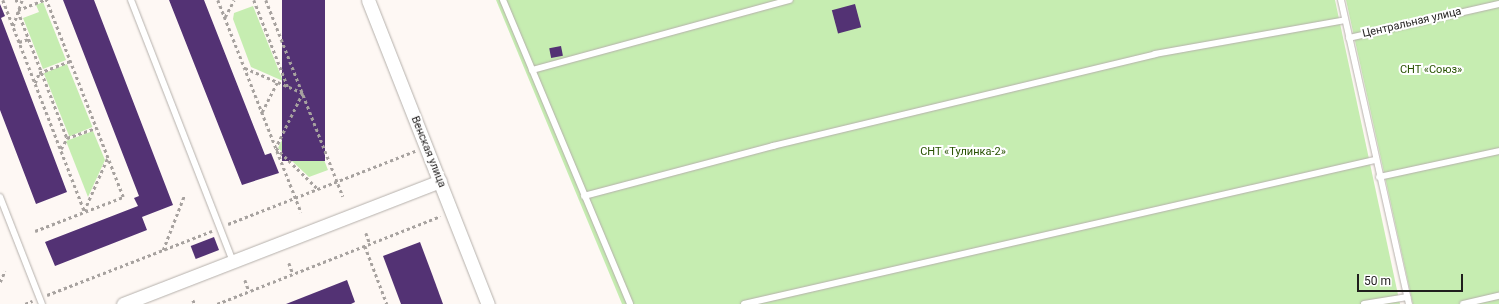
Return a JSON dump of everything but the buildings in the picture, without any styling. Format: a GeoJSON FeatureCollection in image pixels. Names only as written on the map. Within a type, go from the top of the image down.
{"type":"FeatureCollection","features":[{"type":"Feature","properties":{"kind":"street","name":"Венская улица"},"geometry":{"type":"LineString","coordinates":[[368,0],[488,304]]}},
{"type":"Feature","properties":{"kind":"street"},"geometry":{"type":"LineString","coordinates":[[123,304],[440,181]]}},
{"type":"Feature","properties":{"kind":"lane"},"geometry":{"type":"LineString","coordinates":[[131,0],[233,261]]}},
{"type":"Feature","properties":{"kind":"lane"},"geometry":{"type":"LineString","coordinates":[[503,0],[630,304]]}},
{"type":"Feature","properties":{"kind":"lane"},"geometry":{"type":"LineString","coordinates":[[532,70],[790,0]]}},
{"type":"Feature","properties":{"kind":"lane"},"geometry":{"type":"LineString","coordinates":[[1341,0],[1375,160],[1409,304]]}},
{"type":"Feature","properties":{"kind":"lane","name":"Центральная улица"},"geometry":{"type":"LineString","coordinates":[[1349,38],[1499,4]]}},
{"type":"Feature","properties":{"kind":"lane"},"geometry":{"type":"LineString","coordinates":[[584,196],[781,144],[1155,54],[1345,20]]}},
{"type":"Feature","properties":{"kind":"lane"},"geometry":{"type":"LineString","coordinates":[[1379,177],[1499,151]]}},
{"type":"Feature","properties":{"kind":"lane"},"geometry":{"type":"LineString","coordinates":[[744,304],[1375,160]]}},
{"type":"Feature","properties":{"kind":"lane"},"geometry":{"type":"LineString","coordinates":[[0,197],[42,304]]}},
{"type":"Feature","properties":{"kind":"lane"},"geometry":{"type":"LineString","coordinates":[[1463,304],[1499,296]]}},
{"type":"Feature","properties":{"kind":"lane"},"geometry":{"type":"LineString","coordinates":[[1364,304],[1407,297]]}},
{"type":"Feature","properties":{"kind":"path"},"geometry":{"type":"LineString","coordinates":[[3,0],[84,211]]}},
{"type":"Feature","properties":{"kind":"path"},"geometry":{"type":"LineString","coordinates":[[13,26],[21,1],[15,0]]}},
{"type":"Feature","properties":{"kind":"path"},"geometry":{"type":"LineString","coordinates":[[18,10],[45,0],[123,198],[84,211],[35,231]]}},
{"type":"Feature","properties":{"kind":"path"},"geometry":{"type":"LineString","coordinates":[[218,0],[301,212]]}},
{"type":"Feature","properties":{"kind":"path"},"geometry":{"type":"LineString","coordinates":[[225,18],[234,0]]}},
{"type":"Feature","properties":{"kind":"path"},"geometry":{"type":"LineString","coordinates":[[254,0],[288,87]]}},
{"type":"Feature","properties":{"kind":"path"},"geometry":{"type":"LineString","coordinates":[[266,0],[343,196]]}},
{"type":"Feature","properties":{"kind":"path"},"geometry":{"type":"LineString","coordinates":[[18,10],[67,138]]}},
{"type":"Feature","properties":{"kind":"path"},"geometry":{"type":"LineString","coordinates":[[19,42],[29,39]]}},
{"type":"Feature","properties":{"kind":"path"},"geometry":{"type":"LineString","coordinates":[[35,83],[42,72],[70,61]]}},
{"type":"Feature","properties":{"kind":"path"},"geometry":{"type":"LineString","coordinates":[[245,68],[303,93]]}},
{"type":"Feature","properties":{"kind":"path"},"geometry":{"type":"LineString","coordinates":[[262,112],[277,82]]}},
{"type":"Feature","properties":{"kind":"path"},"geometry":{"type":"LineString","coordinates":[[276,148],[303,93]]}},
{"type":"Feature","properties":{"kind":"path"},"geometry":{"type":"LineString","coordinates":[[60,149],[67,138],[96,128]]}},
{"type":"Feature","properties":{"kind":"path"},"geometry":{"type":"LineString","coordinates":[[276,148],[318,189]]}},
{"type":"Feature","properties":{"kind":"path"},"geometry":{"type":"LineString","coordinates":[[84,211],[108,158]]}},
{"type":"Feature","properties":{"kind":"path"},"geometry":{"type":"LineString","coordinates":[[163,250],[184,196]]}},
{"type":"Feature","properties":{"kind":"path"},"geometry":{"type":"LineString","coordinates":[[217,304],[452,212]]}},
{"type":"Feature","properties":{"kind":"path"},"geometry":{"type":"LineString","coordinates":[[366,233],[370,244]]}},
{"type":"Feature","properties":{"kind":"path"},"geometry":{"type":"LineString","coordinates":[[365,246],[387,304]]}},
{"type":"Feature","properties":{"kind":"path"},"geometry":{"type":"LineString","coordinates":[[289,263],[293,274]]}},
{"type":"Feature","properties":{"kind":"path"},"geometry":{"type":"LineString","coordinates":[[0,282],[5,270]]}},
{"type":"Feature","properties":{"kind":"path"},"geometry":{"type":"LineString","coordinates":[[245,280],[249,291]]}},
{"type":"Feature","properties":{"kind":"path"},"geometry":{"type":"LineString","coordinates":[[193,300],[195,304]]}},
{"type":"Feature","properties":{"kind":"green space","name":"СНТ «Тулинка-2»"},"geometry":{"type":"Polygon","coordinates":[[[496,0],[1335,0],[1400,304],[622,304],[496,0]]]}},
{"type":"Feature","properties":{"kind":"green space","name":"СНТ «Союз»"},"geometry":{"type":"Polygon","coordinates":[[[1346,0],[1499,0],[1499,304],[1413,304],[1346,0]]]}},
{"type":"Feature","properties":{"kind":"green space"},"geometry":{"type":"Polygon","coordinates":[[[43,2],[66,60],[43,69],[23,18],[39,12],[36,5],[43,2]]]}},
{"type":"Feature","properties":{"kind":"green space"},"geometry":{"type":"Polygon","coordinates":[[[253,6],[283,81],[251,67],[233,19],[234,13],[253,6]]]}},
{"type":"Feature","properties":{"kind":"green space"},"geometry":{"type":"Polygon","coordinates":[[[67,64],[92,127],[69,136],[44,73],[67,64]]]}},
{"type":"Feature","properties":{"kind":"green space"},"geometry":{"type":"Polygon","coordinates":[[[301,101],[328,170],[309,177],[278,148],[301,101]]]}},
{"type":"Feature","properties":{"kind":"green space"},"geometry":{"type":"Polygon","coordinates":[[[93,131],[105,160],[88,197],[66,141],[93,131]]]}}]}
